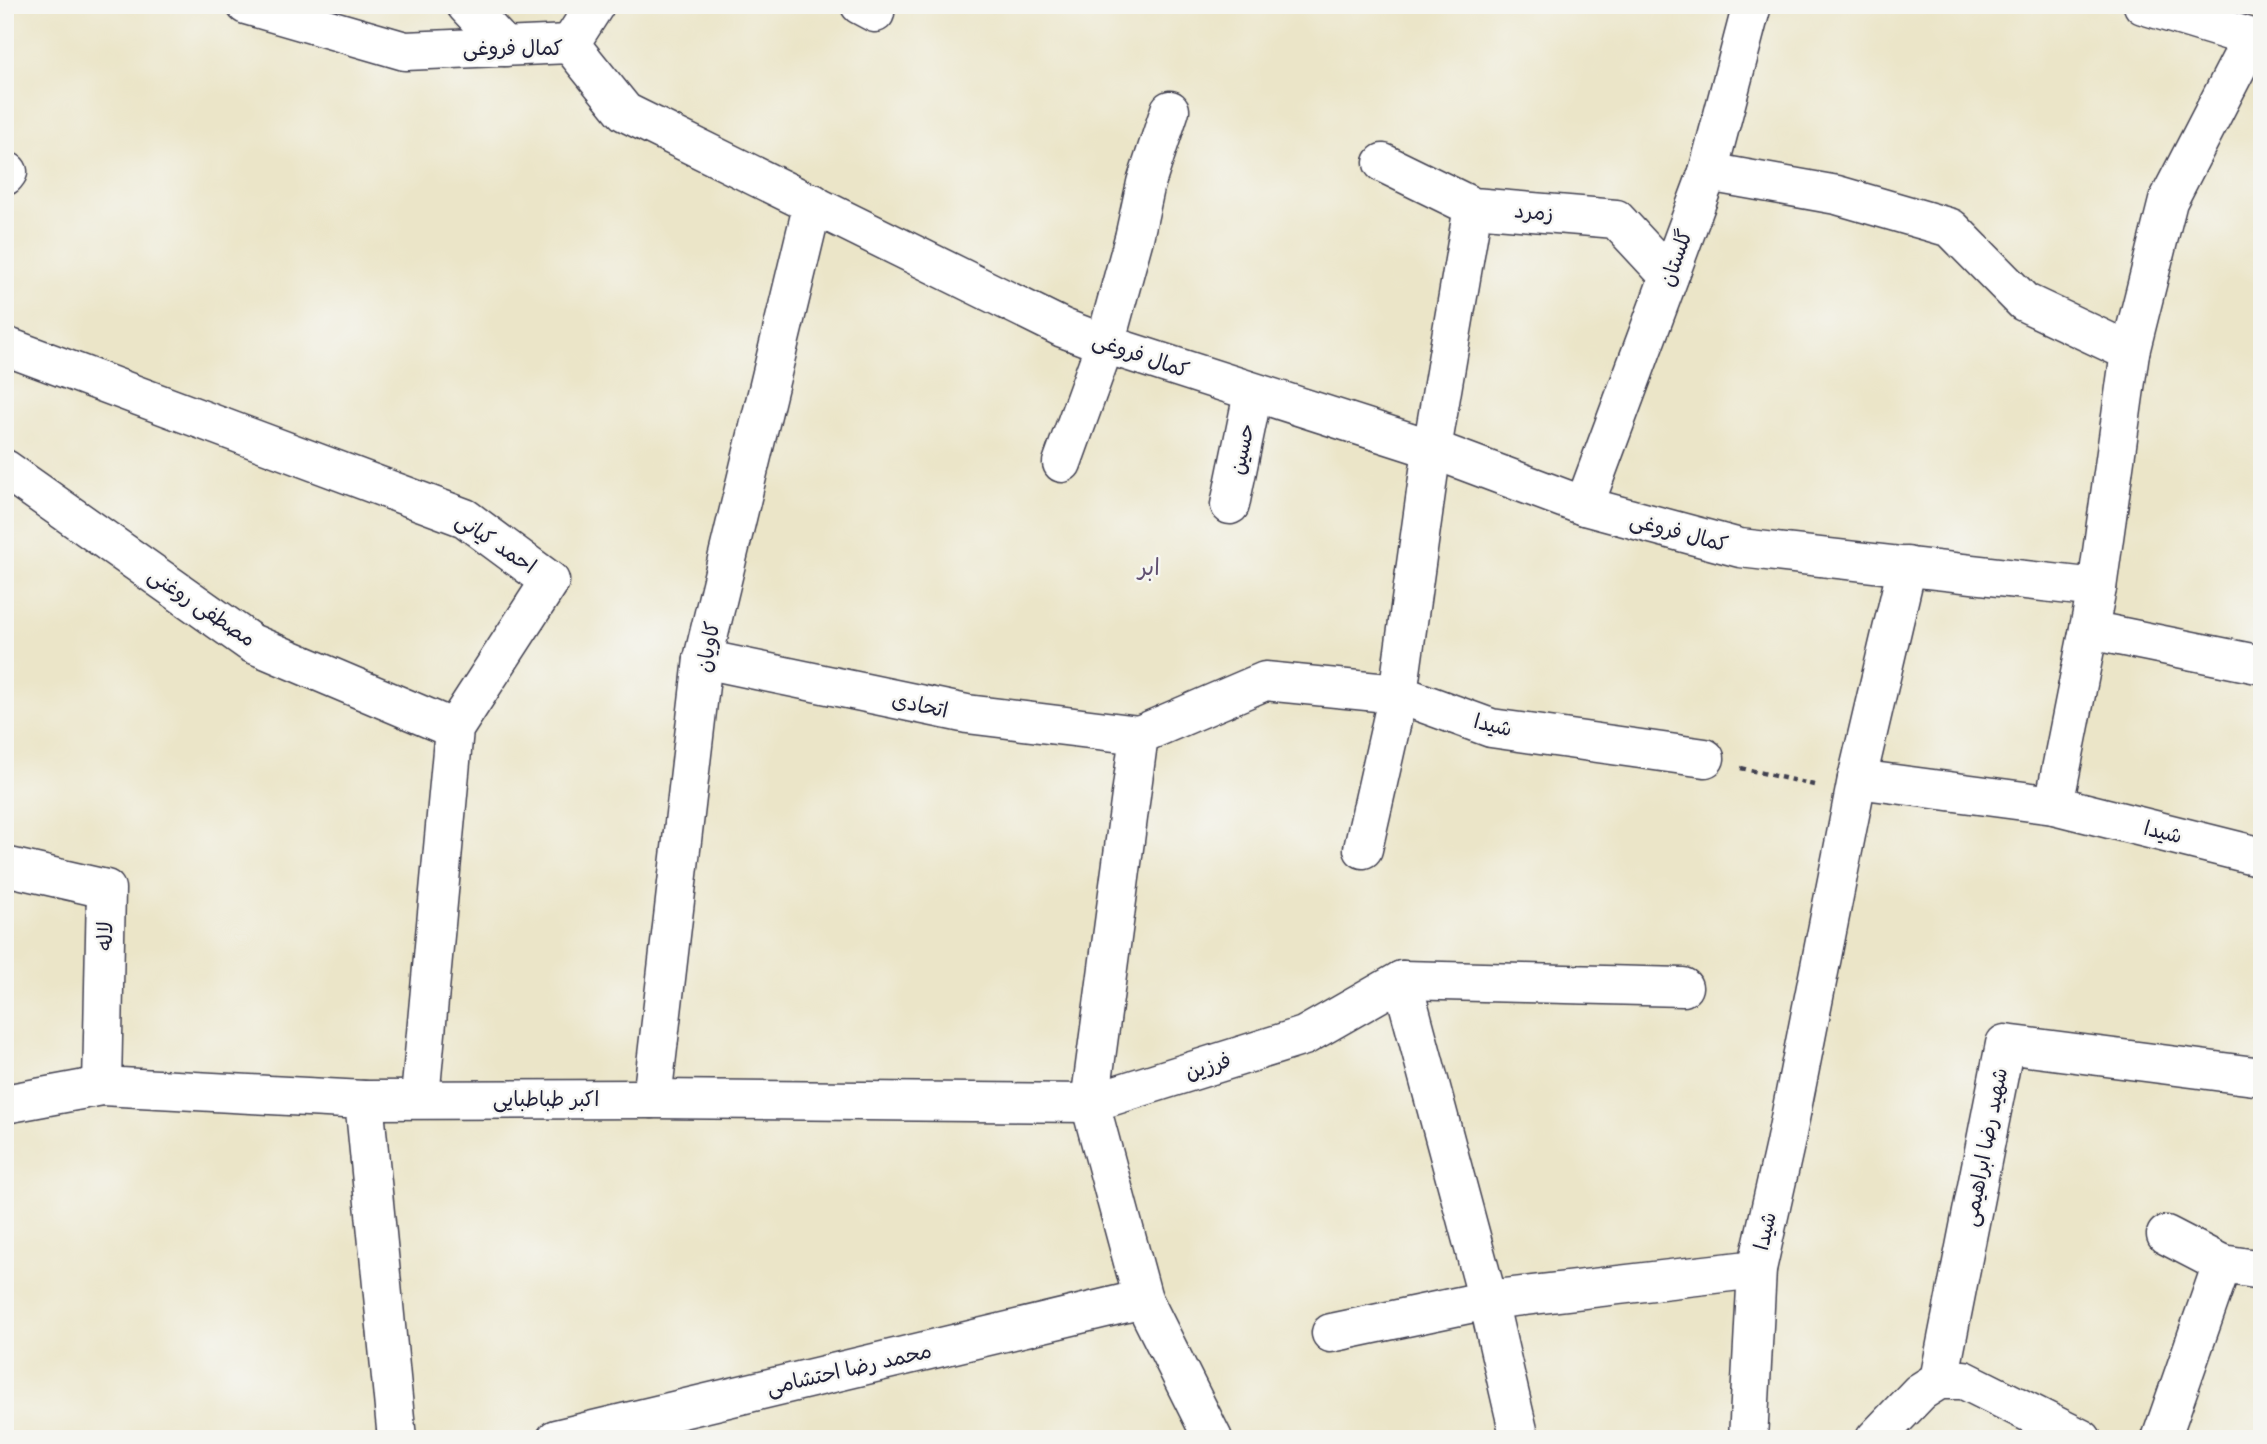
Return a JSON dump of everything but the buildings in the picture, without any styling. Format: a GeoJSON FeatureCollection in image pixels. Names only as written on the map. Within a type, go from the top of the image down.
{"type":"FeatureCollection","features":[{"type":"Feature","properties":{"kind":"street","name":"کمال فروغی"},"geometry":{"type":"LineString","coordinates":[[246,5],[405,51],[570,44],[625,112],[1063,328],[1253,393],[1432,449],[1584,506],[1740,548],[2097,589]]}},
{"type":"Feature","properties":{"kind":"street"},"geometry":{"type":"LineString","coordinates":[[466,5],[505,47]]}},
{"type":"Feature","properties":{"kind":"street"},"geometry":{"type":"LineString","coordinates":[[570,44],[595,5]]}},
{"type":"Feature","properties":{"kind":"street","name":"گلستان"},"geometry":{"type":"LineString","coordinates":[[1584,506],[1708,172],[1752,5]]}},
{"type":"Feature","properties":{"kind":"street"},"geometry":{"type":"LineString","coordinates":[[2054,804],[2097,589],[2130,352],[2168,201],[2257,40],[2143,5]]}},
{"type":"Feature","properties":{"kind":"street"},"geometry":{"type":"LineString","coordinates":[[1062,463],[1105,344],[1146,183],[1170,110]]}},
{"type":"Feature","properties":{"kind":"street","name":"زمرد"},"geometry":{"type":"LineString","coordinates":[[1383,163],[1473,207],[1616,219],[1669,276]]}},
{"type":"Feature","properties":{"kind":"street"},"geometry":{"type":"LineString","coordinates":[[1708,172],[1837,195],[1951,228],[2024,302],[2130,352]]}},
{"type":"Feature","properties":{"kind":"street","name":"کاویان"},"geometry":{"type":"LineString","coordinates":[[652,1099],[703,659],[813,203]]}},
{"type":"Feature","properties":{"kind":"street"},"geometry":{"type":"LineString","coordinates":[[1363,849],[1398,694],[1432,449],[1473,207]]}},
{"type":"Feature","properties":{"kind":"street","name":"احمد کیانی"},"geometry":{"type":"LineString","coordinates":[[5,346],[465,518],[551,581],[454,729],[420,1098]]}},
{"type":"Feature","properties":{"kind":"street","name":"حسین"},"geometry":{"type":"LineString","coordinates":[[1230,505],[1253,393]]}},
{"type":"Feature","properties":{"kind":"street","name":"مصطفی روغنی"},"geometry":{"type":"LineString","coordinates":[[5,469],[251,643],[454,729]]}},
{"type":"Feature","properties":{"kind":"street"},"geometry":{"type":"LineString","coordinates":[[1857,779],[1907,566]]}},
{"type":"Feature","properties":{"kind":"street"},"geometry":{"type":"LineString","coordinates":[[2089,630],[2262,666]]}},
{"type":"Feature","properties":{"kind":"street","name":"اتحادی"},"geometry":{"type":"LineString","coordinates":[[703,659],[967,714],[1139,735]]}},
{"type":"Feature","properties":{"kind":"street","name":"شیدا"},"geometry":{"type":"LineString","coordinates":[[1139,735],[1265,681],[1398,694],[1491,728],[1705,758]]}},
{"type":"Feature","properties":{"kind":"street"},"geometry":{"type":"LineString","coordinates":[[1139,735],[1090,1103],[1143,1299],[1213,1439]]}},
{"type":"Feature","properties":{"kind":"street","name":"شیدا"},"geometry":{"type":"LineString","coordinates":[[1748,1439],[1757,1269],[1785,1144],[1857,779],[2054,804],[2262,857]]}},
{"type":"Feature","properties":{"kind":"street","name":"لاله"},"geometry":{"type":"LineString","coordinates":[[5,866],[106,889],[102,1086]]}},
{"type":"Feature","properties":{"kind":"street"},"geometry":{"type":"LineString","coordinates":[[1520,1439],[1488,1300],[1402,980],[1683,987]]}},
{"type":"Feature","properties":{"kind":"street","name":"فرزین"},"geometry":{"type":"LineString","coordinates":[[1090,1103],[1304,1036],[1402,980]]}},
{"type":"Feature","properties":{"kind":"street","name":"شهید رضا ابراهیمی"},"geometry":{"type":"LineString","coordinates":[[1939,1380],[2005,1044],[2262,1077]]}},
{"type":"Feature","properties":{"kind":"street","name":"اکبر طباطبایی"},"geometry":{"type":"LineString","coordinates":[[5,1104],[102,1086],[364,1100],[420,1098],[1090,1103]]}},
{"type":"Feature","properties":{"kind":"street"},"geometry":{"type":"LineString","coordinates":[[364,1100],[397,1439]]}},
{"type":"Feature","properties":{"kind":"street"},"geometry":{"type":"LineString","coordinates":[[2166,1235],[2222,1264],[2262,1270]]}},
{"type":"Feature","properties":{"kind":"street"},"geometry":{"type":"LineString","coordinates":[[2161,1439],[2222,1264]]}},
{"type":"Feature","properties":{"kind":"street"},"geometry":{"type":"LineString","coordinates":[[1331,1333],[1488,1300],[1757,1269]]}},
{"type":"Feature","properties":{"kind":"street","name":"محمد رضا احتشامی"},"geometry":{"type":"LineString","coordinates":[[556,1439],[1143,1299]]}},
{"type":"Feature","properties":{"kind":"street"},"geometry":{"type":"LineString","coordinates":[[1874,1439],[1920,1392],[1939,1380],[1964,1380],[2082,1439]]}},
{"type":"Feature","properties":{"kind":"path"},"geometry":{"type":"LineString","coordinates":[[1705,758],[1810,786],[1857,779]]}},
{"type":"Feature","properties":{"kind":"district","name":"ابر"},"geometry":{"type":"Point","coordinates":[1149,567]}}]}
